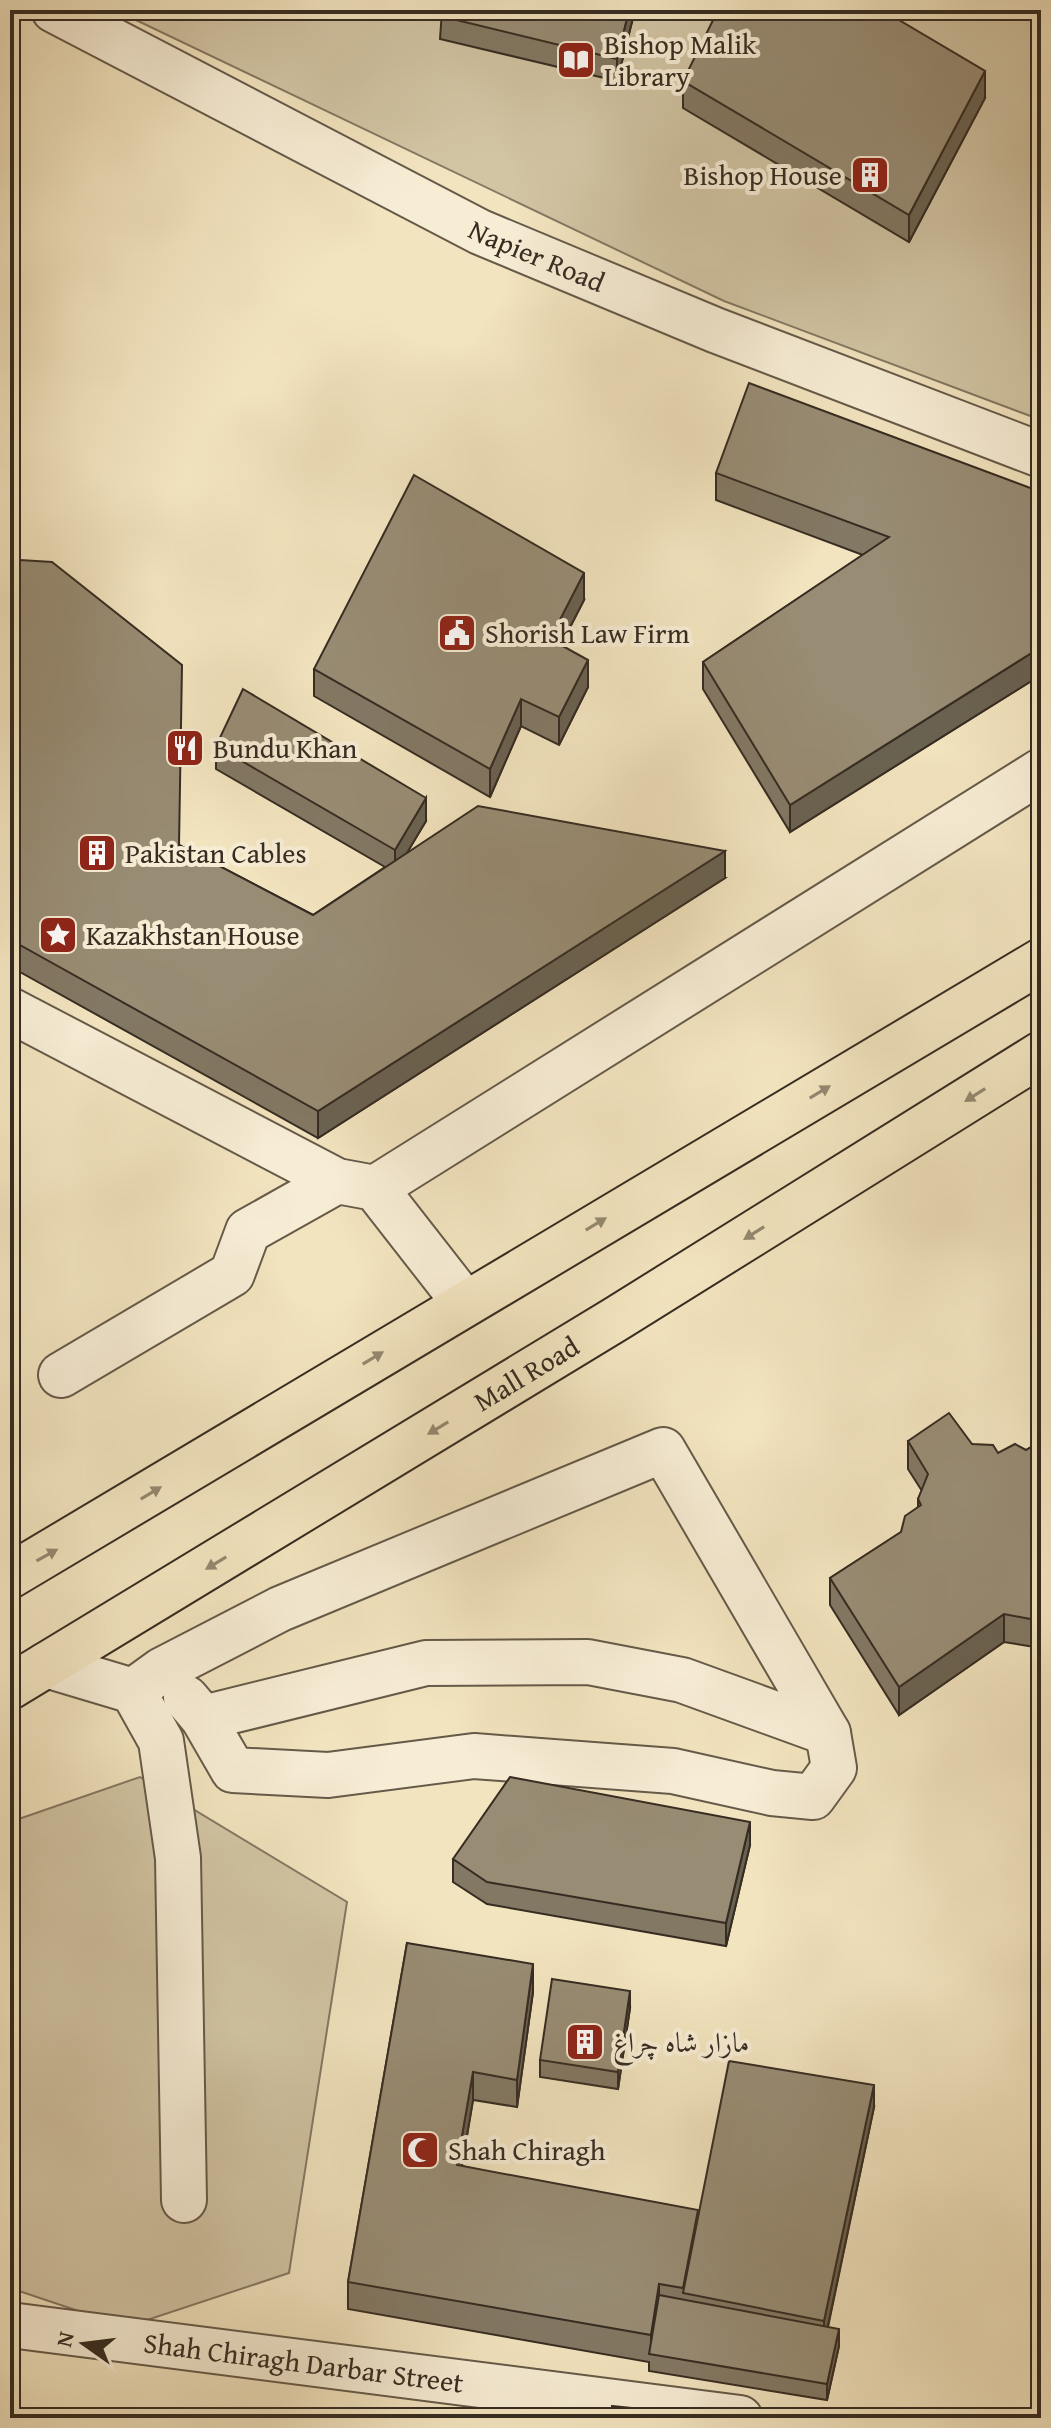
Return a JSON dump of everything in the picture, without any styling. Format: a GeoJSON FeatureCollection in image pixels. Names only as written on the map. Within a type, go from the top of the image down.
{"type":"FeatureCollection","features":[{"type":"Feature","properties":{"kind":"main road"},"geometry":{"type":"LineString","coordinates":[[10,1576],[464,1302],[1041,961]]}},
{"type":"Feature","properties":{"kind":"main road","name":"Mall Road"},"geometry":{"type":"LineString","coordinates":[[28,1676],[589,1336],[1041,1054]]}},
{"type":"Feature","properties":{"kind":"street","name":"Napier Road"},"geometry":{"type":"LineString","coordinates":[[54,10],[480,232],[715,330],[1041,455]]}},
{"type":"Feature","properties":{"kind":"street"},"geometry":{"type":"LineString","coordinates":[[61,1375],[232,1274],[248,1231],[356,1184],[1041,771]]}},
{"type":"Feature","properties":{"kind":"street"},"geometry":{"type":"LineString","coordinates":[[10,1010],[356,1184],[464,1302]]}},
{"type":"Feature","properties":{"kind":"street"},"geometry":{"type":"LineString","coordinates":[[28,1676],[147,1681],[280,1609],[663,1450],[828,1733],[834,1768],[813,1797],[772,1793],[673,1771],[474,1756],[328,1775],[233,1770],[203,1718],[147,1681]]}},
{"type":"Feature","properties":{"kind":"street"},"geometry":{"type":"LineString","coordinates":[[203,1718],[426,1663],[588,1662],[682,1680],[828,1733]]}},
{"type":"Feature","properties":{"kind":"street"},"geometry":{"type":"LineString","coordinates":[[147,1681],[161,1741],[178,1858],[184,2200]]}},
{"type":"Feature","properties":{"kind":"street","name":"Shah Chiragh Darbar Street"},"geometry":{"type":"LineString","coordinates":[[10,2325],[740,2418]]}},
{"type":"Feature","properties":{"kind":"shaded area"},"geometry":{"type":"Polygon","coordinates":[[[115,10],[1041,10],[1041,420],[724,301],[115,10]]]}},
{"type":"Feature","properties":{"kind":"shaded area"},"geometry":{"type":"Polygon","coordinates":[[[140,1777],[347,1902],[289,2273],[126,2327],[10,2288],[10,1822],[140,1777]]]}},
{"type":"Feature","properties":{"kind":"building"},"geometry":{"type":"Polygon","coordinates":[[[442,10],[629,10],[617,59],[440,16],[442,10]]]}},
{"type":"Feature","properties":{"kind":"building","name":"Bishop House"},"geometry":{"type":"Polygon","coordinates":[[[718,10],[882,10],[985,71],[909,215],[683,81],[718,10]]]}},
{"type":"Feature","properties":{"kind":"building"},"geometry":{"type":"Polygon","coordinates":[[[749,383],[1041,492],[1041,647],[790,805],[703,662],[889,537],[716,473],[749,383]]]}},
{"type":"Feature","properties":{"kind":"building","name":"Shorish Law Firm"},"geometry":{"type":"Polygon","coordinates":[[[414,475],[584,573],[550,639],[588,660],[559,717],[521,699],[490,769],[314,669],[414,475]]]}},
{"type":"Feature","properties":{"kind":"building","name":"Pakistan Cables"},"geometry":{"type":"Polygon","coordinates":[[[20,560],[52,562],[182,665],[179,845],[313,915],[478,806],[725,851],[318,1111],[11,940],[20,560]]]}},
{"type":"Feature","properties":{"kind":"building"},"geometry":{"type":"Polygon","coordinates":[[[243,689],[426,798],[395,850],[216,746],[243,689]]]}},
{"type":"Feature","properties":{"kind":"building"},"geometry":{"type":"Polygon","coordinates":[[[949,1413],[972,1444],[993,1445],[998,1453],[1015,1444],[1026,1450],[1041,1441],[1041,1621],[1004,1614],[899,1687],[830,1578],[901,1532],[905,1516],[921,1505],[918,1499],[928,1474],[908,1441],[949,1413]]]}},
{"type":"Feature","properties":{"kind":"building"},"geometry":{"type":"Polygon","coordinates":[[[510,1777],[750,1822],[726,1923],[487,1882],[453,1859],[510,1777]]]}},
{"type":"Feature","properties":{"kind":"building","name":"Shah Chiragh"},"geometry":{"type":"Polygon","coordinates":[[[407,1943],[533,1964],[517,2080],[473,2072],[457,2165],[698,2210],[683,2288],[659,2284],[651,2335],[348,2282],[407,1943]]]}},
{"type":"Feature","properties":{"kind":"building","name":"مازار شاہ چراغ"},"geometry":{"type":"Polygon","coordinates":[[[552,1979],[630,1991],[618,2072],[540,2060],[552,1979]]]}},
{"type":"Feature","properties":{"kind":"building"},"geometry":{"type":"Polygon","coordinates":[[[729,2061],[874,2085],[824,2321],[683,2293],[729,2061]]]}},
{"type":"Feature","properties":{"kind":"building"},"geometry":{"type":"Polygon","coordinates":[[[659,2295],[839,2329],[827,2384],[649,2354],[659,2295]]]}},
{"type":"Feature","properties":{"kind":"building"},"geometry":{"type":"Polygon","coordinates":[[[612,2406],[730,2418],[613,2418],[612,2406]]]}},
{"type":"Feature","properties":{"kind":"place","name":"Bishop Malik Library"},"geometry":{"type":"Point","coordinates":[576,60]}},
{"type":"Feature","properties":{"kind":"place","name":"Bishop House"},"geometry":{"type":"Point","coordinates":[870,175]}},
{"type":"Feature","properties":{"kind":"place","name":"Shorish Law Firm"},"geometry":{"type":"Point","coordinates":[457,633]}},
{"type":"Feature","properties":{"kind":"place","name":"Bundu Khan"},"geometry":{"type":"Point","coordinates":[185,748]}},
{"type":"Feature","properties":{"kind":"place","name":"Pakistan Cables"},"geometry":{"type":"Point","coordinates":[97,853]}},
{"type":"Feature","properties":{"kind":"place","name":"Kazakhstan House"},"geometry":{"type":"Point","coordinates":[58,935]}},
{"type":"Feature","properties":{"kind":"place","name":"مازار شاہ چراغ"},"geometry":{"type":"Point","coordinates":[585,2042]}},
{"type":"Feature","properties":{"kind":"place","name":"Shah Chiragh"},"geometry":{"type":"Point","coordinates":[420,2150]}}]}
